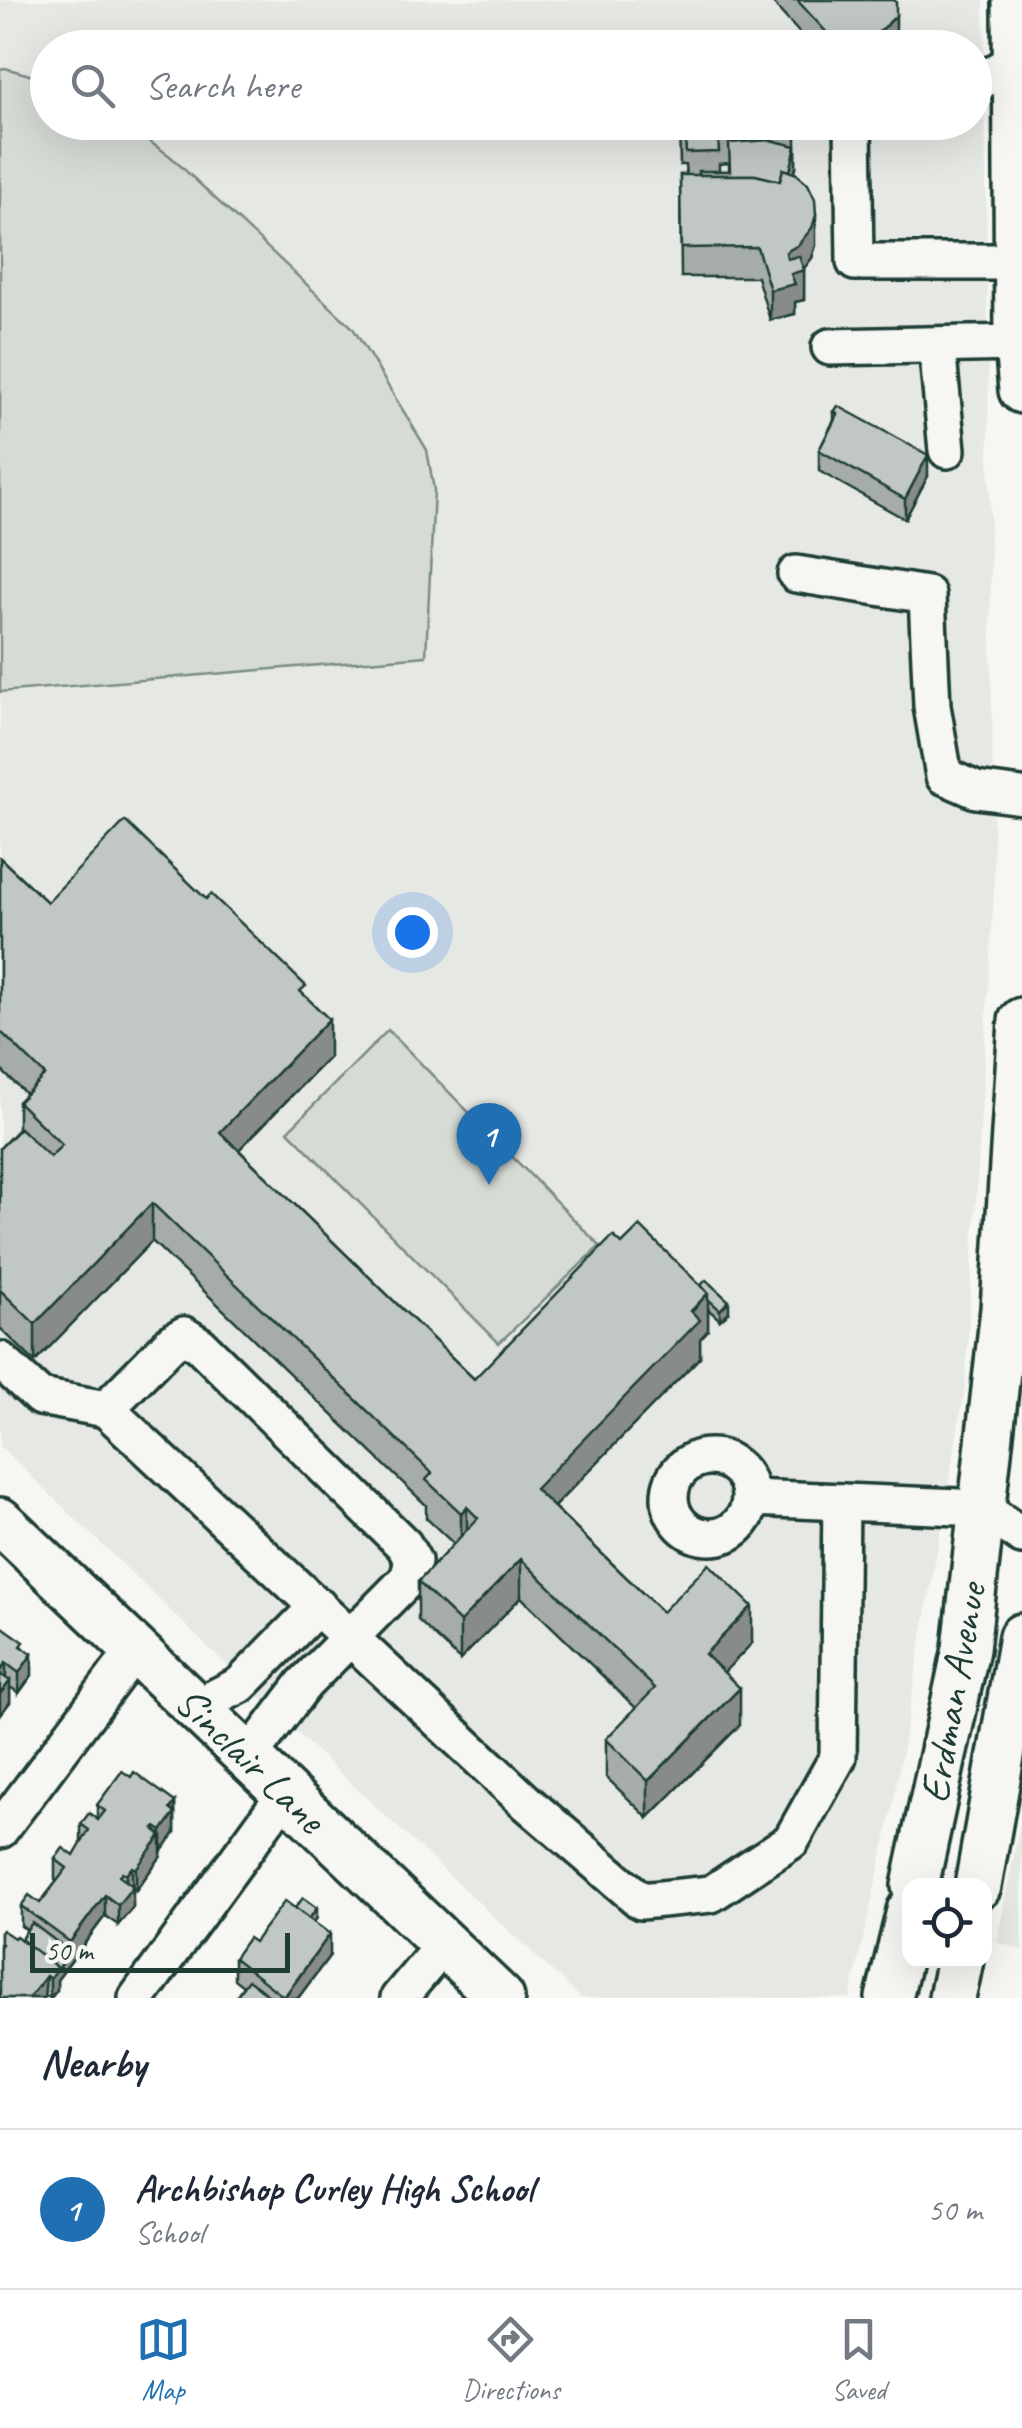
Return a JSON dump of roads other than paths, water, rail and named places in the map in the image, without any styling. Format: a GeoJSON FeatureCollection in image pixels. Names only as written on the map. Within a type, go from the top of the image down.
{"type":"FeatureCollection","features":[{"type":"Feature","properties":{"kind":"main road"},"geometry":{"type":"LineString","coordinates":[[1016,0],[1018,343],[1022,390]]}},
{"type":"Feature","properties":{"kind":"main road","name":"Erdman Avenue"},"geometry":{"type":"LineString","coordinates":[[918,1878],[966,1649],[982,1508],[1013,1310],[1022,1021]]}},
{"type":"Feature","properties":{"kind":"main road","name":"Sinclair Lane"},"geometry":{"type":"LineString","coordinates":[[0,1521],[502,1998]]}},
{"type":"Feature","properties":{"kind":"main road","name":"Erdman Avenue"},"geometry":{"type":"LineString","coordinates":[[979,1878],[1022,1637]]}},
{"type":"Feature","properties":{"kind":"main road"},"geometry":{"type":"LineString","coordinates":[[889,1998],[902,1944]]}},
{"type":"Feature","properties":{"kind":"main road"},"geometry":{"type":"LineString","coordinates":[[952,1998],[958,1968]]}},
{"type":"Feature","properties":{"kind":"street"},"geometry":{"type":"LineString","coordinates":[[992,74],[1017,60]]}},
{"type":"Feature","properties":{"kind":"street"},"geometry":{"type":"LineString","coordinates":[[853,140],[855,262],[1020,262]]}},
{"type":"Feature","properties":{"kind":"street"},"geometry":{"type":"LineString","coordinates":[[830,347],[1018,343]]}},
{"type":"Feature","properties":{"kind":"street"},"geometry":{"type":"LineString","coordinates":[[937,346],[947,450]]}},
{"type":"Feature","properties":{"kind":"street"},"geometry":{"type":"LineString","coordinates":[[796,574],[927,595],[932,706],[944,776],[976,790],[1022,796]]}},
{"type":"Feature","properties":{"kind":"street"},"geometry":{"type":"LineString","coordinates":[[106,1409],[170,1343],[184,1335],[200,1344],[404,1545],[412,1561],[408,1579],[304,1684],[248,1758]]}},
{"type":"Feature","properties":{"kind":"street"},"geometry":{"type":"LineString","coordinates":[[0,1360],[40,1397],[106,1409],[527,1803],[641,1901],[711,1894],[791,1841],[838,1756],[842,1502]]}},
{"type":"Feature","properties":{"kind":"street"},"geometry":{"type":"LineString","coordinates":[[752,1498],[982,1508],[1022,1536]]}},
{"type":"Feature","properties":{"kind":"street"},"geometry":{"type":"LineString","coordinates":[[196,1707],[240,1686],[318,1606]]}},
{"type":"Feature","properties":{"kind":"street"},"geometry":{"type":"LineString","coordinates":[[0,1830],[136,1650]]}},
{"type":"Feature","properties":{"kind":"street"},"geometry":{"type":"LineString","coordinates":[[136,1998],[286,1794]]}},
{"type":"Feature","properties":{"kind":"street"},"geometry":{"type":"LineString","coordinates":[[400,1998],[444,1944]]}},
{"type":"Feature","properties":{"kind":"place","name":"Archbishop Curley High School"},"geometry":{"type":"Point","coordinates":[489,1185]}}]}
